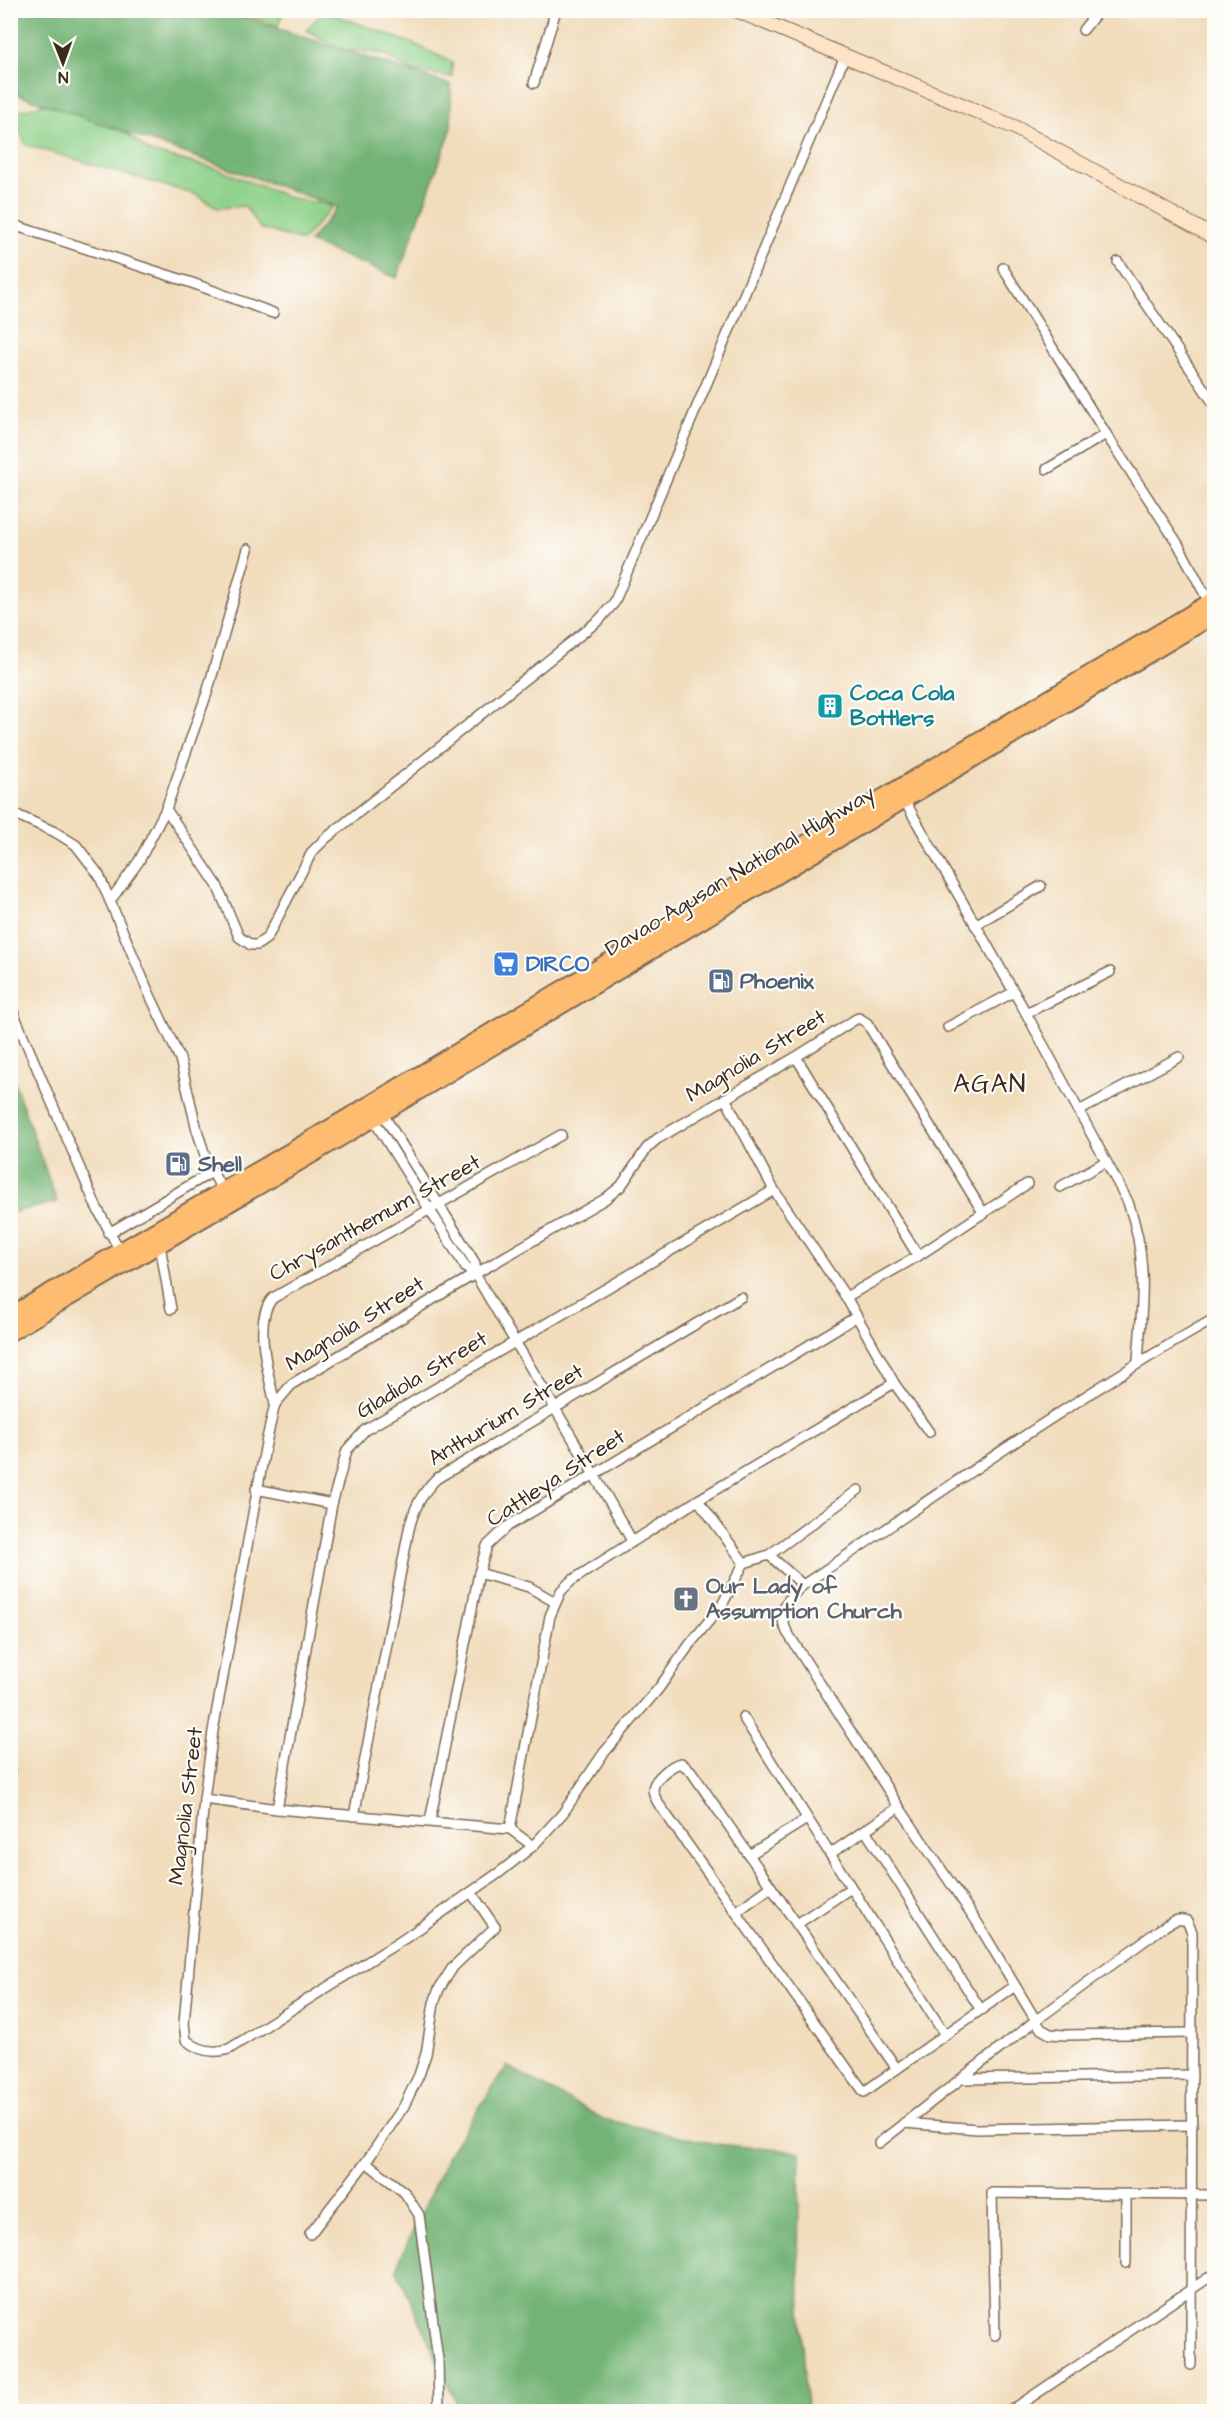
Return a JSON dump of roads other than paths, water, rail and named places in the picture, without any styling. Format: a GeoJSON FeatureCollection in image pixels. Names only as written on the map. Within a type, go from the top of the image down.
{"type":"FeatureCollection","features":[{"type":"Feature","properties":{"kind":"highway","name":"Davao-Agusan National Highway"},"geometry":{"type":"LineString","coordinates":[[10,1316],[120,1251],[226,1197],[374,1110],[1213,608]]}},
{"type":"Feature","properties":{"kind":"highway","name":"Davao-Agusan National Highway"},"geometry":{"type":"LineString","coordinates":[[10,1332],[160,1245],[226,1197]]}},
{"type":"Feature","properties":{"kind":"main road"},"geometry":{"type":"LineString","coordinates":[[736,10],[1014,127],[1215,237]]}},
{"type":"Feature","properties":{"kind":"street"},"geometry":{"type":"LineString","coordinates":[[534,83],[556,10]]}},
{"type":"Feature","properties":{"kind":"street"},"geometry":{"type":"LineString","coordinates":[[1083,30],[1099,10]]}},
{"type":"Feature","properties":{"kind":"street"},"geometry":{"type":"LineString","coordinates":[[166,808],[217,885],[239,937],[245,943],[256,945],[267,938],[308,859],[325,839],[599,620],[614,603],[626,578],[845,56]]}},
{"type":"Feature","properties":{"kind":"street"},"geometry":{"type":"LineString","coordinates":[[10,224],[192,283],[273,313]]}},
{"type":"Feature","properties":{"kind":"street"},"geometry":{"type":"LineString","coordinates":[[1118,262],[1215,404]]}},
{"type":"Feature","properties":{"kind":"street"},"geometry":{"type":"LineString","coordinates":[[1003,268],[1106,434],[1173,536],[1213,608]]}},
{"type":"Feature","properties":{"kind":"street"},"geometry":{"type":"LineString","coordinates":[[1047,470],[1106,434]]}},
{"type":"Feature","properties":{"kind":"street"},"geometry":{"type":"LineString","coordinates":[[110,901],[139,861],[166,808],[207,693],[248,549]]}},
{"type":"Feature","properties":{"kind":"street"},"geometry":{"type":"LineString","coordinates":[[901,794],[1026,1013],[1128,1202],[1142,1250],[1143,1297],[1138,1362]]}},
{"type":"Feature","properties":{"kind":"street"},"geometry":{"type":"LineString","coordinates":[[10,812],[55,832],[76,845],[99,874],[148,991],[180,1059],[191,1097],[196,1130],[212,1172],[226,1197]]}},
{"type":"Feature","properties":{"kind":"street"},"geometry":{"type":"LineString","coordinates":[[975,926],[1041,886]]}},
{"type":"Feature","properties":{"kind":"street"},"geometry":{"type":"LineString","coordinates":[[1026,1013],[1110,972]]}},
{"type":"Feature","properties":{"kind":"street"},"geometry":{"type":"LineString","coordinates":[[948,1027],[1014,992]]}},
{"type":"Feature","properties":{"kind":"street"},"geometry":{"type":"LineString","coordinates":[[10,1005],[109,1233],[120,1251]]}},
{"type":"Feature","properties":{"kind":"street","name":"Magnolia Street"},"geometry":{"type":"LineString","coordinates":[[471,1892],[404,1939],[229,2049],[218,2052],[206,2051],[192,2046],[186,2040],[184,2032],[204,1799],[213,1731],[256,1489],[275,1404],[292,1384],[304,1376],[605,1199],[625,1181],[647,1148],[657,1139],[859,1018],[867,1023],[984,1214]]}},
{"type":"Feature","properties":{"kind":"street"},"geometry":{"type":"LineString","coordinates":[[796,1057],[918,1256]]}},
{"type":"Feature","properties":{"kind":"street"},"geometry":{"type":"LineString","coordinates":[[1078,1111],[1179,1057]]}},
{"type":"Feature","properties":{"kind":"street"},"geometry":{"type":"LineString","coordinates":[[724,1098],[774,1190],[846,1297],[894,1383],[929,1432]]}},
{"type":"Feature","properties":{"kind":"street"},"geometry":{"type":"LineString","coordinates":[[374,1110],[440,1206],[475,1263],[475,1274]]}},
{"type":"Feature","properties":{"kind":"street"},"geometry":{"type":"LineString","coordinates":[[374,1110],[430,1211],[466,1268],[475,1274],[595,1474],[632,1541]]}},
{"type":"Feature","properties":{"kind":"street","name":"Chrysanthemum Street"},"geometry":{"type":"LineString","coordinates":[[275,1404],[268,1375],[263,1328],[263,1314],[267,1304],[273,1298],[440,1206],[561,1135]]}},
{"type":"Feature","properties":{"kind":"street"},"geometry":{"type":"LineString","coordinates":[[1060,1187],[1106,1162]]}},
{"type":"Feature","properties":{"kind":"street"},"geometry":{"type":"LineString","coordinates":[[109,1233],[212,1172]]}},
{"type":"Feature","properties":{"kind":"street"},"geometry":{"type":"LineString","coordinates":[[846,1297],[918,1256],[1027,1184]]}},
{"type":"Feature","properties":{"kind":"street","name":"Gladiola Street"},"geometry":{"type":"LineString","coordinates":[[277,1809],[332,1504],[347,1450],[354,1440],[365,1430],[774,1190]]}},
{"type":"Feature","properties":{"kind":"street"},"geometry":{"type":"LineString","coordinates":[[160,1245],[171,1309]]}},
{"type":"Feature","properties":{"kind":"street","name":"Anthurium Street"},"geometry":{"type":"LineString","coordinates":[[354,1816],[409,1529],[424,1490],[435,1479],[741,1297]]}},
{"type":"Feature","properties":{"kind":"street","name":"Cattleya Street"},"geometry":{"type":"LineString","coordinates":[[430,1821],[479,1573],[487,1546],[498,1535],[595,1474],[856,1317]]}},
{"type":"Feature","properties":{"kind":"street"},"geometry":{"type":"LineString","coordinates":[[1192,2033],[1065,2035],[1050,2034],[1041,2029],[977,1922],[899,1807],[783,1624],[783,1605],[803,1585],[1138,1362],[1215,1318]]}},
{"type":"Feature","properties":{"kind":"street"},"geometry":{"type":"LineString","coordinates":[[510,1829],[529,1718],[550,1616],[561,1591],[571,1581],[632,1541],[894,1383]]}},
{"type":"Feature","properties":{"kind":"street"},"geometry":{"type":"LineString","coordinates":[[256,1489],[332,1504]]}},
{"type":"Feature","properties":{"kind":"street"},"geometry":{"type":"LineString","coordinates":[[310,2234],[366,2162],[404,2106],[419,2075],[430,2036],[434,2003],[439,1989],[453,1966],[495,1927],[471,1892],[533,1846],[563,1813],[603,1754],[659,1688],[690,1644],[722,1605],[744,1563],[769,1555],[858,1490]]}},
{"type":"Feature","properties":{"kind":"street"},"geometry":{"type":"LineString","coordinates":[[698,1500],[744,1563]]}},
{"type":"Feature","properties":{"kind":"street"},"geometry":{"type":"LineString","coordinates":[[769,1555],[803,1585]]}},
{"type":"Feature","properties":{"kind":"street"},"geometry":{"type":"LineString","coordinates":[[479,1573],[529,1587],[555,1602]]}},
{"type":"Feature","properties":{"kind":"street"},"geometry":{"type":"LineString","coordinates":[[742,1717],[945,2035]]}},
{"type":"Feature","properties":{"kind":"street"},"geometry":{"type":"LineString","coordinates":[[897,2069],[687,1766],[681,1763],[675,1764],[655,1784],[653,1792],[658,1803],[864,2092],[897,2069],[1015,1986]]}},
{"type":"Feature","properties":{"kind":"street"},"geometry":{"type":"LineString","coordinates":[[10,1769],[10,1781]]}},
{"type":"Feature","properties":{"kind":"street"},"geometry":{"type":"LineString","coordinates":[[204,1799],[277,1809],[510,1829],[533,1846]]}},
{"type":"Feature","properties":{"kind":"street"},"geometry":{"type":"LineString","coordinates":[[830,1854],[899,1807]]}},
{"type":"Feature","properties":{"kind":"street"},"geometry":{"type":"LineString","coordinates":[[749,1855],[807,1819]]}},
{"type":"Feature","properties":{"kind":"street"},"geometry":{"type":"LineString","coordinates":[[865,1830],[981,2010]]}},
{"type":"Feature","properties":{"kind":"street"},"geometry":{"type":"LineString","coordinates":[[736,1912],[771,1887]]}},
{"type":"Feature","properties":{"kind":"street"},"geometry":{"type":"LineString","coordinates":[[797,1924],[851,1888]]}},
{"type":"Feature","properties":{"kind":"street"},"geometry":{"type":"LineString","coordinates":[[879,2143],[1035,2020],[1172,1921],[1182,1919],[1187,1921],[1192,1932],[1191,2365]]}},
{"type":"Feature","properties":{"kind":"street"},"geometry":{"type":"LineString","coordinates":[[962,2079],[1192,2075]]}},
{"type":"Feature","properties":{"kind":"street"},"geometry":{"type":"LineString","coordinates":[[919,2112],[926,2126]]}},
{"type":"Feature","properties":{"kind":"street"},"geometry":{"type":"LineString","coordinates":[[904,2123],[977,2129],[1192,2125]]}},
{"type":"Feature","properties":{"kind":"street"},"geometry":{"type":"LineString","coordinates":[[366,2162],[405,2193],[419,2215],[438,2361],[439,2412]]}},
{"type":"Feature","properties":{"kind":"street"},"geometry":{"type":"LineString","coordinates":[[995,2335],[992,2193],[1215,2195]]}},
{"type":"Feature","properties":{"kind":"street"},"geometry":{"type":"LineString","coordinates":[[1126,2194],[1126,2263]]}},
{"type":"Feature","properties":{"kind":"street"},"geometry":{"type":"LineString","coordinates":[[1009,2412],[1215,2274]]}},
{"type":"Feature","properties":{"kind":"place","name":"Coca Cola Bottlers"},"geometry":{"type":"Point","coordinates":[830,706]}},
{"type":"Feature","properties":{"kind":"place","name":"DIRCO"},"geometry":{"type":"Point","coordinates":[506,964]}},
{"type":"Feature","properties":{"kind":"place","name":"Phoenix"},"geometry":{"type":"Point","coordinates":[721,981]}},
{"type":"Feature","properties":{"kind":"place","name":"Shell"},"geometry":{"type":"Point","coordinates":[178,1164]}},
{"type":"Feature","properties":{"kind":"place","name":"Our Lady of Assumption Church"},"geometry":{"type":"Point","coordinates":[686,1599]}},
{"type":"Feature","properties":{"kind":"district","name":"AGAN"},"geometry":{"type":"Point","coordinates":[990,1084]}}]}
